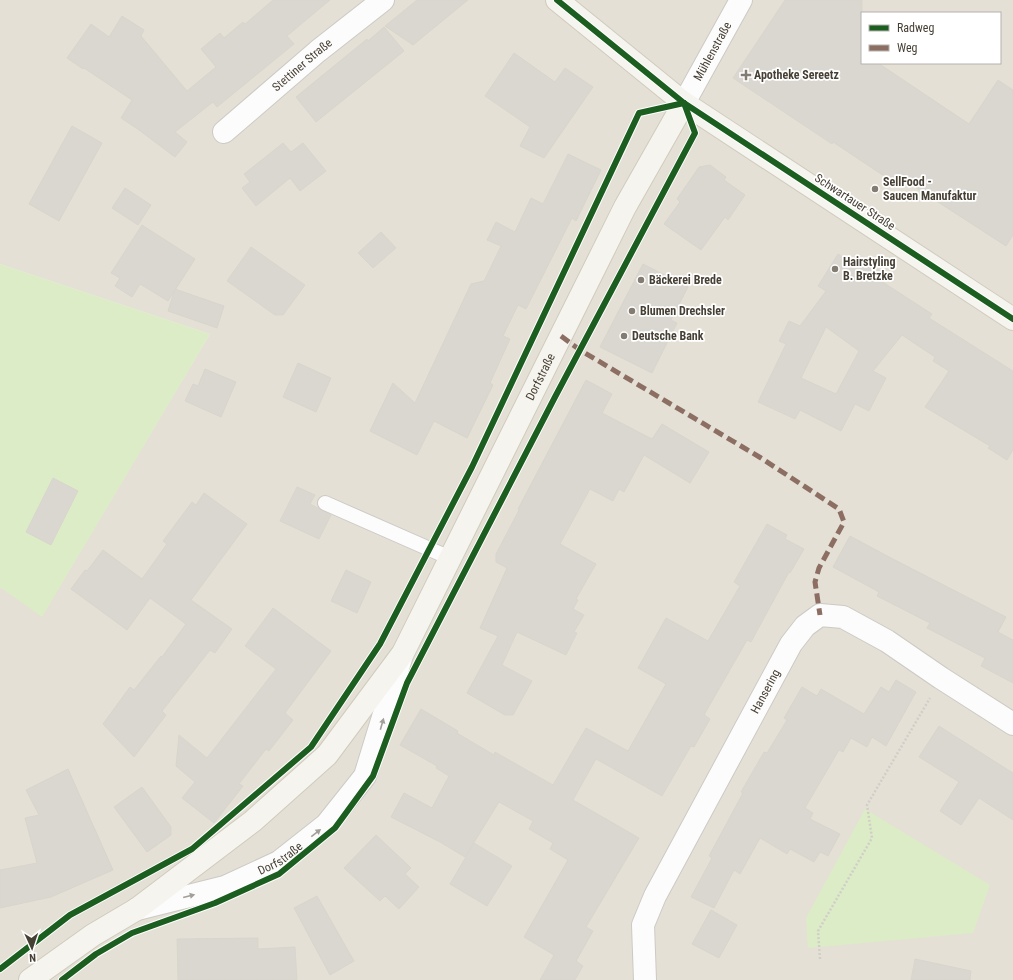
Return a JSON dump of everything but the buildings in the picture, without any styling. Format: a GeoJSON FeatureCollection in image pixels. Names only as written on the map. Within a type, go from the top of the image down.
{"type":"FeatureCollection","features":[{"type":"Feature","properties":{"kind":"main road","name":"Schwartauer Straße"},"geometry":{"type":"LineString","coordinates":[[557,0],[684,103],[1013,319]]}},
{"type":"Feature","properties":{"kind":"main road","name":"Dorfstraße"},"geometry":{"type":"LineString","coordinates":[[30,980],[93,935],[138,909],[253,821],[327,755],[403,653],[625,207],[684,103]]}},
{"type":"Feature","properties":{"kind":"street","name":"Stettiner Straße"},"geometry":{"type":"LineString","coordinates":[[224,132],[318,51],[382,0]]}},
{"type":"Feature","properties":{"kind":"street","name":"Mühlenstraße"},"geometry":{"type":"LineString","coordinates":[[684,103],[741,0]]}},
{"type":"Feature","properties":{"kind":"street","name":"Hansering"},"geometry":{"type":"LineString","coordinates":[[644,980],[643,925],[655,896],[791,644],[805,626],[820,615],[844,617],[887,641],[1013,724]]}},
{"type":"Feature","properties":{"kind":"street","name":"Dorfstraße"},"geometry":{"type":"LineString","coordinates":[[138,909],[225,887],[279,862],[326,825],[365,776],[403,653]]}},
{"type":"Feature","properties":{"kind":"lane"},"geometry":{"type":"LineString","coordinates":[[325,503],[450,558]]}},
{"type":"Feature","properties":{"kind":"path"},"geometry":{"type":"LineString","coordinates":[[820,959],[818,931],[872,838],[867,805],[941,678]]}},
{"type":"Feature","properties":{"kind":"shaded area"},"geometry":{"type":"Polygon","coordinates":[[[0,0],[1013,0],[1013,980],[0,980],[0,587],[42,616],[210,334],[0,264],[0,0]]]}},
{"type":"Feature","properties":{"kind":"green space"},"geometry":{"type":"Polygon","coordinates":[[[0,264],[210,334],[42,617],[0,587],[0,264]]]}},
{"type":"Feature","properties":{"kind":"green space"},"geometry":{"type":"Polygon","coordinates":[[[865,809],[990,885],[973,933],[808,948],[806,918],[865,809]]]}},
{"type":"Feature","properties":{"kind":"marked path"},"geometry":{"type":"LineString","coordinates":[[561,336],[580,350],[761,458],[839,509],[844,522],[819,568],[815,582],[820,615]]}},
{"type":"Feature","properties":{"kind":"cycle path"},"geometry":{"type":"LineString","coordinates":[[557,0],[684,103],[1013,319]]}},
{"type":"Feature","properties":{"kind":"cycle path"},"geometry":{"type":"LineString","coordinates":[[0,969],[70,915],[192,849],[311,747],[380,644],[472,467],[639,113],[684,103]]}},
{"type":"Feature","properties":{"kind":"cycle path"},"geometry":{"type":"LineString","coordinates":[[62,980],[96,954],[132,933],[215,903],[279,874],[335,828],[373,776],[407,683],[555,397],[695,133],[684,103]]}},
{"type":"Feature","properties":{"kind":"place","name":"Apotheke Sereetz"},"geometry":{"type":"Point","coordinates":[746,75]}},
{"type":"Feature","properties":{"kind":"place","name":"SellFood - Saucen Manufaktur"},"geometry":{"type":"Point","coordinates":[875,189]}},
{"type":"Feature","properties":{"kind":"place","name":"Hairstyling B. Bretzke"},"geometry":{"type":"Point","coordinates":[835,269]}},
{"type":"Feature","properties":{"kind":"place","name":"Bäckerei Brede"},"geometry":{"type":"Point","coordinates":[641,280]}},
{"type":"Feature","properties":{"kind":"place","name":"Blumen Drechsler"},"geometry":{"type":"Point","coordinates":[632,311]}},
{"type":"Feature","properties":{"kind":"place","name":"Deutsche Bank"},"geometry":{"type":"Point","coordinates":[624,336]}}]}
